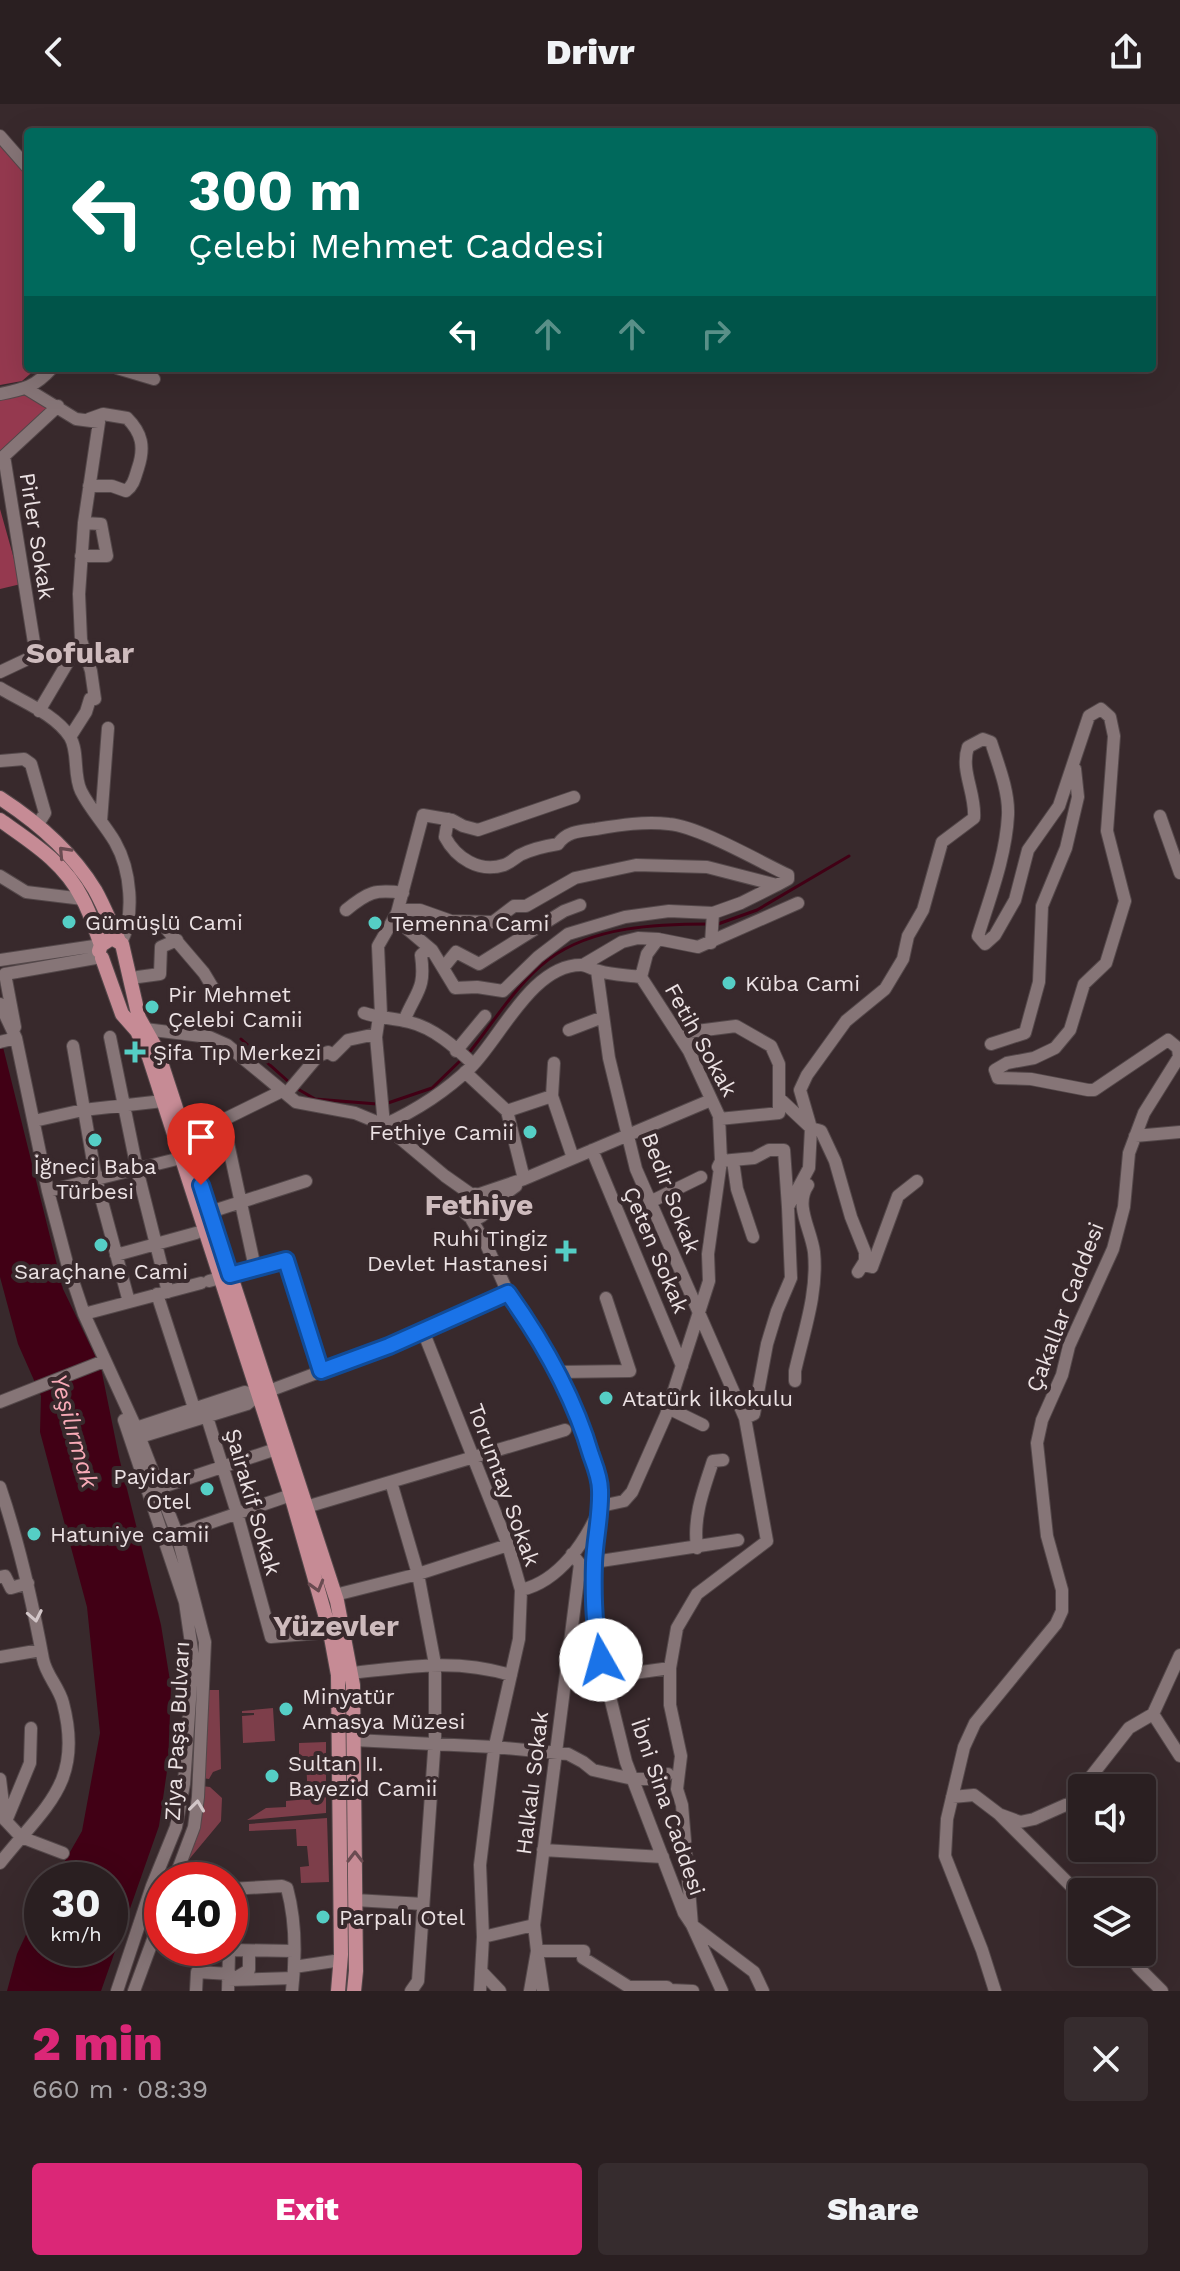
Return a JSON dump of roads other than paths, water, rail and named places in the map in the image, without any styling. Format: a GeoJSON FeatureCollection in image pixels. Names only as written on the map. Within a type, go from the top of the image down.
{"type":"FeatureCollection","features":[{"type":"Feature","properties":{"kind":"main road"},"geometry":{"type":"LineString","coordinates":[[0,798],[38,824],[73,861],[95,890],[121,946],[139,1018],[157,1050],[210,1212],[215,1279]]}},
{"type":"Feature","properties":{"kind":"main road"},"geometry":{"type":"LineString","coordinates":[[0,820],[51,857],[71,879],[83,899],[122,1014],[137,1031],[149,1057],[215,1279],[263,1393],[335,1595],[351,1673],[354,1991]]}},
{"type":"Feature","properties":{"kind":"main road"},"geometry":{"type":"LineString","coordinates":[[101,953],[108,939],[121,946]]}},
{"type":"Feature","properties":{"kind":"main road"},"geometry":{"type":"LineString","coordinates":[[101,953],[112,962],[119,960],[121,946]]}},
{"type":"Feature","properties":{"kind":"main road"},"geometry":{"type":"LineString","coordinates":[[263,1393],[276,1449],[330,1632],[338,1675],[341,1960],[338,1991]]}},
{"type":"Feature","properties":{"kind":"street"},"geometry":{"type":"LineString","coordinates":[[0,136],[24,163]]}},
{"type":"Feature","properties":{"kind":"street"},"geometry":{"type":"LineString","coordinates":[[0,394],[27,389],[48,372]]}},
{"type":"Feature","properties":{"kind":"street"},"geometry":{"type":"LineString","coordinates":[[130,372],[154,379]]}},
{"type":"Feature","properties":{"kind":"street"},"geometry":{"type":"LineString","coordinates":[[27,389],[76,419],[99,422],[84,523],[79,594],[81,640],[91,671],[95,699],[90,699],[86,712],[70,737]]}},
{"type":"Feature","properties":{"kind":"street","name":"Pirler Sokak"},"geometry":{"type":"LineString","coordinates":[[0,672],[36,655],[4,456],[58,406]]}},
{"type":"Feature","properties":{"kind":"street"},"geometry":{"type":"LineString","coordinates":[[86,420],[103,414],[127,418],[140,435],[144,450],[132,486],[126,491],[112,486],[89,486]]}},
{"type":"Feature","properties":{"kind":"street"},"geometry":{"type":"LineString","coordinates":[[81,556],[107,556],[101,524],[84,523]]}},
{"type":"Feature","properties":{"kind":"street"},"geometry":{"type":"LineString","coordinates":[[39,711],[81,640]]}},
{"type":"Feature","properties":{"kind":"street"},"geometry":{"type":"LineString","coordinates":[[0,688],[56,722],[70,737],[80,789],[117,845],[128,885],[129,922],[121,946]]}},
{"type":"Feature","properties":{"kind":"street","name":"Çakallar Caddesi"},"geometry":{"type":"LineString","coordinates":[[811,1128],[800,1090],[807,1075],[846,1021],[885,989],[903,959],[908,936],[923,910],[942,842],[974,818],[975,805],[964,760],[968,747],[983,739],[991,742],[1008,814],[995,882],[978,936],[985,944],[995,935],[1015,900],[1028,850],[1059,806],[1089,716],[1101,709],[1110,717],[1114,736],[1107,831],[1125,901],[1106,963],[1084,984],[1070,1030],[1055,1048],[995,1070],[998,1078],[1031,1079],[1094,1090],[1168,1040],[1179,1047],[1179,1057],[1144,1113],[1135,1136],[1129,1153],[1124,1207],[1113,1249],[1069,1346],[1062,1375],[1042,1420],[1037,1443],[1047,1536],[1062,1590],[1062,1611],[1056,1624],[975,1723],[964,1747],[947,1819],[945,1856],[995,1991]]}},
{"type":"Feature","properties":{"kind":"street"},"geometry":{"type":"LineString","coordinates":[[101,822],[108,728]]}},
{"type":"Feature","properties":{"kind":"street"},"geometry":{"type":"LineString","coordinates":[[0,761],[24,759],[31,764],[45,813],[38,824]]}},
{"type":"Feature","properties":{"kind":"street"},"geometry":{"type":"LineString","coordinates":[[991,1044],[1025,1033],[1039,982],[1042,906],[1066,848],[1078,797],[1074,762]]}},
{"type":"Feature","properties":{"kind":"street"},"geometry":{"type":"LineString","coordinates":[[384,1125],[376,1034],[381,1015],[378,946],[397,913],[423,815],[448,819],[478,830],[502,819],[574,797]]}},
{"type":"Feature","properties":{"kind":"street"},"geometry":{"type":"LineString","coordinates":[[1160,816],[1180,873]]}},
{"type":"Feature","properties":{"kind":"street"},"geometry":{"type":"LineString","coordinates":[[384,1125],[431,1100],[469,1066],[538,957],[568,934],[625,917],[669,911],[713,913],[741,903],[788,879],[788,875],[691,830],[671,824],[625,824],[575,832],[564,835],[558,844],[520,855],[507,864],[493,867],[472,864],[456,855],[449,845],[445,837],[448,819]]}},
{"type":"Feature","properties":{"kind":"street"},"geometry":{"type":"LineString","coordinates":[[397,913],[420,910],[451,921],[493,922],[514,906],[526,906],[575,878],[636,865],[707,867],[777,885]]}},
{"type":"Feature","properties":{"kind":"street"},"geometry":{"type":"LineString","coordinates":[[0,876],[26,892],[83,899]]}},
{"type":"Feature","properties":{"kind":"street"},"geometry":{"type":"LineString","coordinates":[[346,910],[363,896],[381,890],[403,893]]}},
{"type":"Feature","properties":{"kind":"street"},"geometry":{"type":"LineString","coordinates":[[397,913],[400,923],[429,948],[455,988],[477,987],[511,998],[558,971],[583,965],[622,942],[638,938],[658,939],[698,947],[798,903]]}},
{"type":"Feature","properties":{"kind":"street"},"geometry":{"type":"LineString","coordinates":[[443,968],[456,952],[479,964],[564,911],[580,905]]}},
{"type":"Feature","properties":{"kind":"street"},"geometry":{"type":"LineString","coordinates":[[711,943],[713,913]]}},
{"type":"Feature","properties":{"kind":"street"},"geometry":{"type":"LineString","coordinates":[[129,922],[163,925],[213,988]]}},
{"type":"Feature","properties":{"kind":"street"},"geometry":{"type":"LineString","coordinates":[[641,977],[647,954],[658,939]]}},
{"type":"Feature","properties":{"kind":"street"},"geometry":{"type":"LineString","coordinates":[[138,977],[160,974],[161,947],[177,940]]}},
{"type":"Feature","properties":{"kind":"street"},"geometry":{"type":"LineString","coordinates":[[404,1021],[423,986],[421,955],[429,948]]}},
{"type":"Feature","properties":{"kind":"street"},"geometry":{"type":"LineString","coordinates":[[0,961],[101,953]]}},
{"type":"Feature","properties":{"kind":"street"},"geometry":{"type":"LineString","coordinates":[[3,977],[101,953]]}},
{"type":"Feature","properties":{"kind":"street"},"geometry":{"type":"LineString","coordinates":[[0,961],[5,966],[7,1041]]}},
{"type":"Feature","properties":{"kind":"street","name":"Fetih Sokak"},"geometry":{"type":"LineString","coordinates":[[583,965],[597,971],[641,977],[689,1051],[711,1100],[719,1119],[723,1164],[708,1254],[709,1281],[668,1408],[632,1492],[624,1501],[601,1506]]}},
{"type":"Feature","properties":{"kind":"street","name":"Bedir Sokak"},"geometry":{"type":"LineString","coordinates":[[597,971],[609,1058],[636,1169],[745,1418],[767,1541],[697,1594],[677,1628],[670,1668]]}},
{"type":"Feature","properties":{"kind":"street","name":"Ziya Paşa Bulvarı"},"geometry":{"type":"LineString","coordinates":[[0,1004],[7,1041],[34,1121],[67,1263],[84,1314],[138,1433],[177,1534],[205,1642],[198,1797],[194,1827],[181,1862]]}},
{"type":"Feature","properties":{"kind":"street"},"geometry":{"type":"LineString","coordinates":[[364,1013],[426,1028],[458,1052],[507,1111],[524,1179]]}},
{"type":"Feature","properties":{"kind":"street"},"geometry":{"type":"LineString","coordinates":[[458,1052],[485,1016]]}},
{"type":"Feature","properties":{"kind":"street"},"geometry":{"type":"LineString","coordinates":[[569,1030],[603,1017]]}},
{"type":"Feature","properties":{"kind":"street"},"geometry":{"type":"LineString","coordinates":[[689,1051],[689,1032],[736,1026],[771,1046],[779,1064],[779,1113],[719,1119]]}},
{"type":"Feature","properties":{"kind":"street"},"geometry":{"type":"LineString","coordinates":[[145,1029],[209,1037],[227,1045],[288,1089],[296,1102],[355,1113],[384,1125],[471,1197],[485,1201],[486,1244]]}},
{"type":"Feature","properties":{"kind":"street"},"geometry":{"type":"LineString","coordinates":[[255,1268],[223,1120],[288,1089],[318,1056],[328,1052],[333,1055],[348,1040],[376,1034]]}},
{"type":"Feature","properties":{"kind":"street"},"geometry":{"type":"LineString","coordinates":[[110,1037],[156,1244],[162,1293],[194,1408]]}},
{"type":"Feature","properties":{"kind":"street"},"geometry":{"type":"LineString","coordinates":[[73,1046],[96,1179],[129,1302]]}},
{"type":"Feature","properties":{"kind":"street"},"geometry":{"type":"LineString","coordinates":[[554,1063],[552,1096],[573,1158]]}},
{"type":"Feature","properties":{"kind":"street"},"geometry":{"type":"LineString","coordinates":[[507,1111],[552,1096]]}},
{"type":"Feature","properties":{"kind":"street"},"geometry":{"type":"LineString","coordinates":[[779,1098],[811,1128],[821,1131],[835,1161],[865,1252],[860,1268],[872,1267],[898,1196],[917,1181]]}},
{"type":"Feature","properties":{"kind":"street"},"geometry":{"type":"LineString","coordinates":[[486,1244],[464,1210],[471,1197],[524,1179],[711,1100]]}},
{"type":"Feature","properties":{"kind":"street"},"geometry":{"type":"LineString","coordinates":[[34,1121],[83,1110],[163,1101]]}},
{"type":"Feature","properties":{"kind":"street"},"geometry":{"type":"LineString","coordinates":[[788,1207],[809,1168],[811,1128]]}},
{"type":"Feature","properties":{"kind":"street"},"geometry":{"type":"LineString","coordinates":[[1135,1136],[1180,1132]]}},
{"type":"Feature","properties":{"kind":"street","name":"Çeten Sokak"},"geometry":{"type":"LineString","coordinates":[[592,1150],[682,1366]]}},
{"type":"Feature","properties":{"kind":"street"},"geometry":{"type":"LineString","coordinates":[[745,1418],[754,1414],[767,1344],[791,1278],[784,1150],[769,1150],[754,1158],[723,1164],[737,1189],[753,1237]]}},
{"type":"Feature","properties":{"kind":"street"},"geometry":{"type":"LineString","coordinates":[[48,1191],[181,1158]]}},
{"type":"Feature","properties":{"kind":"street"},"geometry":{"type":"LineString","coordinates":[[795,1381],[815,1281],[813,1248],[801,1197],[811,1180],[813,1172],[809,1168]]}},
{"type":"Feature","properties":{"kind":"street"},"geometry":{"type":"LineString","coordinates":[[650,1202],[701,1177]]}},
{"type":"Feature","properties":{"kind":"street"},"geometry":{"type":"LineString","coordinates":[[470,1217],[476,1218],[524,1179]]}},
{"type":"Feature","properties":{"kind":"street"},"geometry":{"type":"LineString","coordinates":[[210,1212],[306,1181]]}},
{"type":"Feature","properties":{"kind":"street"},"geometry":{"type":"LineString","coordinates":[[116,1255],[196,1233]]}},
{"type":"Feature","properties":{"kind":"street","name":"İbni Sina Caddesi"},"geometry":{"type":"LineString","coordinates":[[486,1244],[508,1293],[539,1336],[583,1425],[600,1485],[601,1506],[594,1562],[597,1644],[633,1779],[684,1913],[692,1925],[754,1972],[763,1991]]}},
{"type":"Feature","properties":{"kind":"street"},"geometry":{"type":"LineString","coordinates":[[84,1314],[286,1260],[321,1371]]}},
{"type":"Feature","properties":{"kind":"street"},"geometry":{"type":"LineString","coordinates":[[138,1433],[247,1404],[263,1393],[423,1331],[508,1293]]}},
{"type":"Feature","properties":{"kind":"street"},"geometry":{"type":"LineString","coordinates":[[557,1372],[630,1371],[606,1298]]}},
{"type":"Feature","properties":{"kind":"street","name":"Torumtay Sokak"},"geometry":{"type":"LineString","coordinates":[[423,1331],[508,1545],[521,1590],[519,1639],[494,1747],[480,1865],[483,1937],[480,1991]]}},
{"type":"Feature","properties":{"kind":"street"},"geometry":{"type":"LineString","coordinates":[[0,1402],[104,1361]]}},
{"type":"Feature","properties":{"kind":"street","name":"Ziya Paşa Bulvarı"},"geometry":{"type":"LineString","coordinates":[[104,1361],[185,1602],[193,1657],[184,1784],[176,1827],[152,1886],[117,1991]]}},
{"type":"Feature","properties":{"kind":"street"},"geometry":{"type":"LineString","coordinates":[[138,1433],[194,1408],[245,1392],[263,1393]]}},
{"type":"Feature","properties":{"kind":"street","name":"Şairakif Sokak"},"geometry":{"type":"LineString","coordinates":[[194,1408],[207,1417],[224,1467],[271,1637],[330,1632]]}},
{"type":"Feature","properties":{"kind":"street"},"geometry":{"type":"LineString","coordinates":[[668,1408],[703,1425]]}},
{"type":"Feature","properties":{"kind":"street"},"geometry":{"type":"LineString","coordinates":[[306,1507],[565,1430]]}},
{"type":"Feature","properties":{"kind":"street"},"geometry":{"type":"LineString","coordinates":[[159,1488],[276,1449]]}},
{"type":"Feature","properties":{"kind":"street"},"geometry":{"type":"LineString","coordinates":[[697,1548],[694,1528],[698,1508],[713,1461],[723,1460]]}},
{"type":"Feature","properties":{"kind":"street"},"geometry":{"type":"LineString","coordinates":[[391,1482],[418,1574],[435,1664],[435,1744],[418,1981],[411,1991]]}},
{"type":"Feature","properties":{"kind":"street"},"geometry":{"type":"LineString","coordinates":[[0,1487],[28,1583],[43,1664],[62,1697],[70,1732],[70,1754],[58,1789],[45,1812],[0,1863]]}},
{"type":"Feature","properties":{"kind":"street"},"geometry":{"type":"LineString","coordinates":[[177,1534],[291,1495]]}},
{"type":"Feature","properties":{"kind":"street"},"geometry":{"type":"LineString","coordinates":[[521,1590],[536,1587],[559,1571],[601,1506]]}},
{"type":"Feature","properties":{"kind":"street"},"geometry":{"type":"LineString","coordinates":[[594,1562],[738,1540]]}},
{"type":"Feature","properties":{"kind":"street"},"geometry":{"type":"LineString","coordinates":[[335,1595],[418,1574],[508,1545]]}},
{"type":"Feature","properties":{"kind":"street","name":"Halkalı Sokak"},"geometry":{"type":"LineString","coordinates":[[537,1951],[534,1925],[580,1564],[572,1554]]}},
{"type":"Feature","properties":{"kind":"street"},"geometry":{"type":"LineString","coordinates":[[0,1577],[5,1576],[11,1588],[28,1583]]}},
{"type":"Feature","properties":{"kind":"street"},"geometry":{"type":"LineString","coordinates":[[0,1657],[41,1650]]}},
{"type":"Feature","properties":{"kind":"street"},"geometry":{"type":"LineString","coordinates":[[1093,1774],[1129,1728],[1153,1714],[1180,1655]]}},
{"type":"Feature","properties":{"kind":"street"},"geometry":{"type":"LineString","coordinates":[[351,1673],[435,1664],[481,1666],[511,1675]]}},
{"type":"Feature","properties":{"kind":"street"},"geometry":{"type":"LineString","coordinates":[[605,1677],[670,1668],[670,1705],[681,1756],[677,1789],[682,1805],[692,1925],[722,1991]]}},
{"type":"Feature","properties":{"kind":"street"},"geometry":{"type":"LineString","coordinates":[[1153,1714],[1180,1756]]}},
{"type":"Feature","properties":{"kind":"street"},"geometry":{"type":"LineString","coordinates":[[6,1821],[30,1763],[31,1728]]}},
{"type":"Feature","properties":{"kind":"street"},"geometry":{"type":"LineString","coordinates":[[354,1740],[568,1754],[593,1770],[633,1779],[656,1779],[668,1774]]}},
{"type":"Feature","properties":{"kind":"street"},"geometry":{"type":"LineString","coordinates":[[0,1779],[6,1821],[21,1837],[63,1853]]}},
{"type":"Feature","properties":{"kind":"street"},"geometry":{"type":"LineString","coordinates":[[952,1797],[974,1795],[999,1814],[1068,1883]]}},
{"type":"Feature","properties":{"kind":"street"},"geometry":{"type":"LineString","coordinates":[[999,1814],[1020,1822],[1068,1804]]}},
{"type":"Feature","properties":{"kind":"street"},"geometry":{"type":"LineString","coordinates":[[543,1850],[663,1857]]}},
{"type":"Feature","properties":{"kind":"street"},"geometry":{"type":"LineString","coordinates":[[248,1888],[287,1888],[292,1906],[293,1979]]}},
{"type":"Feature","properties":{"kind":"street"},"geometry":{"type":"LineString","coordinates":[[355,1900],[423,1904]]}},
{"type":"Feature","properties":{"kind":"street"},"geometry":{"type":"LineString","coordinates":[[483,1937],[534,1925]]}},
{"type":"Feature","properties":{"kind":"street"},"geometry":{"type":"LineString","coordinates":[[229,1981],[249,1970],[249,1951],[294,1951]]}},
{"type":"Feature","properties":{"kind":"street"},"geometry":{"type":"LineString","coordinates":[[537,1951],[584,1951],[583,1958],[633,1989],[667,1987],[670,1990],[693,1991]]}},
{"type":"Feature","properties":{"kind":"street"},"geometry":{"type":"LineString","coordinates":[[530,1991],[537,1951]]}},
{"type":"Feature","properties":{"kind":"street"},"geometry":{"type":"LineString","coordinates":[[537,1951],[543,1991]]}},
{"type":"Feature","properties":{"kind":"street"},"geometry":{"type":"LineString","coordinates":[[196,1991],[197,1972],[229,1981],[293,1979],[341,1960]]}},
{"type":"Feature","properties":{"kind":"street"},"geometry":{"type":"LineString","coordinates":[[134,1991],[144,1964]]}},
{"type":"Feature","properties":{"kind":"street"},"geometry":{"type":"LineString","coordinates":[[1137,1966],[1162,1991]]}},
{"type":"Feature","properties":{"kind":"street"},"geometry":{"type":"LineString","coordinates":[[481,1971],[500,1991]]}},
{"type":"Feature","properties":{"kind":"water","name":"Yeşilırmak"},"geometry":{"type":"Polygon","coordinates":[[[0,1035],[63,1289],[101,1368],[119,1457],[161,1625],[171,1687],[168,1764],[159,1826],[128,1914],[128,1862],[64,1862],[82,1831],[100,1733],[87,1607],[40,1432],[41,1396],[18,1344],[0,1277],[0,1035]]]}},
{"type":"Feature","properties":{"kind":"water"},"geometry":{"type":"Polygon","coordinates":[[[24,1939],[24,1966],[110,1966],[101,1991],[7,1991],[24,1939]]]}},
{"type":"Feature","properties":{"kind":"waterway"},"geometry":{"type":"LineString","coordinates":[[718,924],[757,910],[849,856]]}},
{"type":"Feature","properties":{"kind":"waterway"},"geometry":{"type":"LineString","coordinates":[[468,1054],[526,980],[549,959],[567,948],[626,929],[710,924]]}},
{"type":"Feature","properties":{"kind":"waterway"},"geometry":{"type":"LineString","coordinates":[[241,1039],[290,1083]]}},
{"type":"Feature","properties":{"kind":"waterway"},"geometry":{"type":"LineString","coordinates":[[385,1104],[432,1088],[462,1059]]}},
{"type":"Feature","properties":{"kind":"waterway"},"geometry":{"type":"LineString","coordinates":[[296,1088],[315,1099],[377,1104]]}},
{"type":"Feature","properties":{"kind":"place","name":"Gümüşlü Cami"},"geometry":{"type":"Point","coordinates":[69,922]}},
{"type":"Feature","properties":{"kind":"place","name":"Temenna Cami"},"geometry":{"type":"Point","coordinates":[375,923]}},
{"type":"Feature","properties":{"kind":"place","name":"Küba Cami"},"geometry":{"type":"Point","coordinates":[729,983]}},
{"type":"Feature","properties":{"kind":"place","name":"Pir Mehmet Çelebi Camii"},"geometry":{"type":"Point","coordinates":[152,1007]}},
{"type":"Feature","properties":{"kind":"place","name":"Şifa Tıp Merkezi"},"geometry":{"type":"Point","coordinates":[135,1052]}},
{"type":"Feature","properties":{"kind":"place","name":"Fethiye Camii"},"geometry":{"type":"Point","coordinates":[530,1132]}},
{"type":"Feature","properties":{"kind":"place","name":"İğneci Baba Türbesi"},"geometry":{"type":"Point","coordinates":[95,1140]}},
{"type":"Feature","properties":{"kind":"place","name":"Saraçhane Cami"},"geometry":{"type":"Point","coordinates":[101,1245]}},
{"type":"Feature","properties":{"kind":"place","name":"Ruhi Tingiz Devlet Hastanesi"},"geometry":{"type":"Point","coordinates":[566,1251]}},
{"type":"Feature","properties":{"kind":"place","name":"Atatürk İlkokulu"},"geometry":{"type":"Point","coordinates":[606,1398]}},
{"type":"Feature","properties":{"kind":"place","name":"Payidar Otel"},"geometry":{"type":"Point","coordinates":[207,1489]}},
{"type":"Feature","properties":{"kind":"place","name":"Hatuniye camii"},"geometry":{"type":"Point","coordinates":[34,1534]}},
{"type":"Feature","properties":{"kind":"place","name":"Minyatür Amasya Müzesi"},"geometry":{"type":"Point","coordinates":[286,1709]}},
{"type":"Feature","properties":{"kind":"place","name":"Sultan II. Bayezid Camii"},"geometry":{"type":"Point","coordinates":[272,1776]}},
{"type":"Feature","properties":{"kind":"place","name":"Parpalı Otel"},"geometry":{"type":"Point","coordinates":[323,1917]}},
{"type":"Feature","properties":{"kind":"district","name":"Sofular"},"geometry":{"type":"Point","coordinates":[80,652]}},
{"type":"Feature","properties":{"kind":"district","name":"Fethiye"},"geometry":{"type":"Point","coordinates":[479,1204]}},
{"type":"Feature","properties":{"kind":"district","name":"Yüzevler"},"geometry":{"type":"Point","coordinates":[336,1625]}}]}
